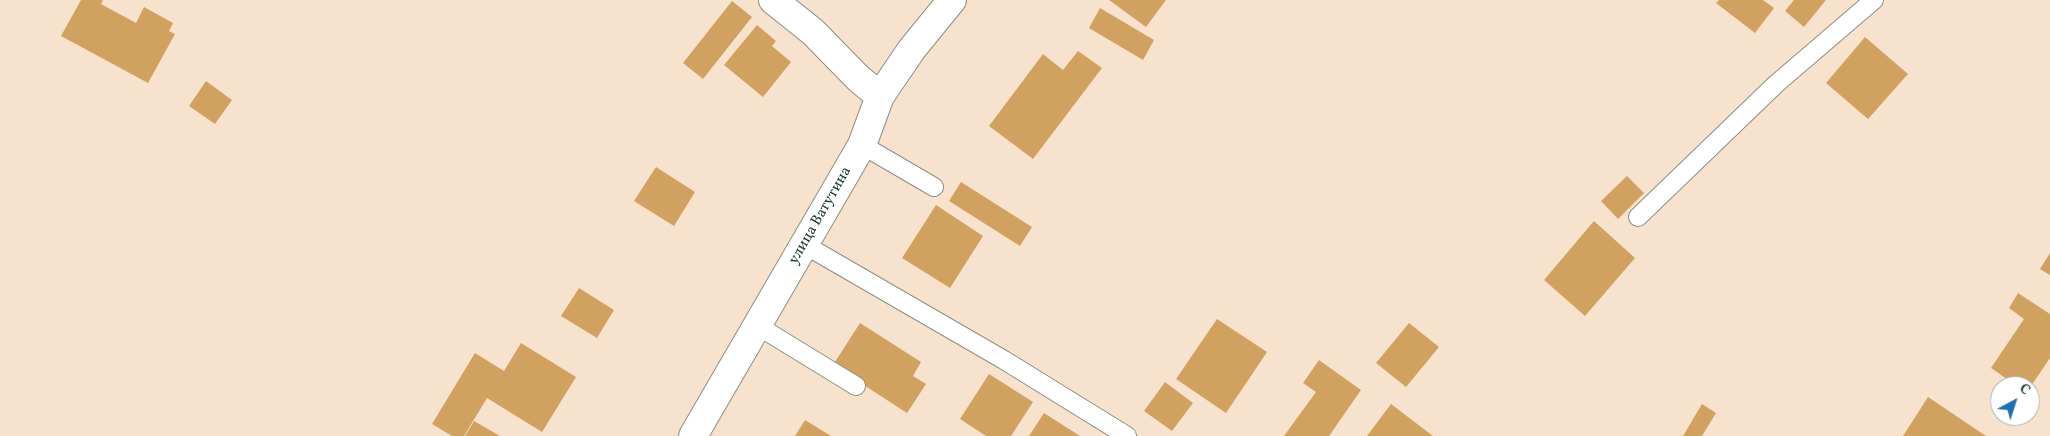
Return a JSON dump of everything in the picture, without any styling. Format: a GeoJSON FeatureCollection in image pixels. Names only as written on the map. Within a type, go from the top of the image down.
{"type":"FeatureCollection","features":[{"type":"Feature","properties":{"kind":"street"},"geometry":{"type":"LineString","coordinates":[[773,0],[813,32],[859,79],[880,96]]}},
{"type":"Feature","properties":{"kind":"street","name":"улица Ватутина"},"geometry":{"type":"LineString","coordinates":[[693,436],[862,145],[880,96],[912,50],[952,0]]}},
{"type":"Feature","properties":{"kind":"lane"},"geometry":{"type":"LineString","coordinates":[[1638,217],[1776,84],[1874,0]]}},
{"type":"Feature","properties":{"kind":"lane"},"geometry":{"type":"LineString","coordinates":[[862,145],[934,187]]}},
{"type":"Feature","properties":{"kind":"lane"},"geometry":{"type":"LineString","coordinates":[[805,245],[1004,360],[1127,436]]}},
{"type":"Feature","properties":{"kind":"lane"},"geometry":{"type":"LineString","coordinates":[[758,326],[856,386]]}},
{"type":"Feature","properties":{"kind":"building"},"geometry":{"type":"Polygon","coordinates":[[[81,0],[103,0],[101,4],[136,23],[144,7],[173,23],[169,31],[175,34],[148,83],[61,36],[81,0]]]}},
{"type":"Feature","properties":{"kind":"building"},"geometry":{"type":"Polygon","coordinates":[[[1109,0],[1166,0],[1146,27],[1109,0]]]}},
{"type":"Feature","properties":{"kind":"building"},"geometry":{"type":"Polygon","coordinates":[[[1719,0],[1763,0],[1774,8],[1755,33],[1716,3],[1719,0]]]}},
{"type":"Feature","properties":{"kind":"building"},"geometry":{"type":"Polygon","coordinates":[[[1794,0],[1826,0],[1804,27],[1785,11],[1794,0]]]}},
{"type":"Feature","properties":{"kind":"building"},"geometry":{"type":"Polygon","coordinates":[[[732,1],[752,17],[703,79],[683,63],[732,1]]]}},
{"type":"Feature","properties":{"kind":"building"},"geometry":{"type":"Polygon","coordinates":[[[1100,8],[1154,40],[1143,60],[1089,28],[1100,8]]]}},
{"type":"Feature","properties":{"kind":"building"},"geometry":{"type":"Polygon","coordinates":[[[757,25],[776,41],[772,46],[791,62],[763,97],[724,65],[757,25]]]}},
{"type":"Feature","properties":{"kind":"building"},"geometry":{"type":"Polygon","coordinates":[[[1865,37],[1908,74],[1868,119],[1826,83],[1865,37]]]}},
{"type":"Feature","properties":{"kind":"building"},"geometry":{"type":"Polygon","coordinates":[[[1078,51],[1102,68],[1033,159],[989,126],[1043,54],[1063,70],[1078,51]]]}},
{"type":"Feature","properties":{"kind":"building"},"geometry":{"type":"Polygon","coordinates":[[[206,81],[232,100],[215,124],[189,106],[206,81]]]}},
{"type":"Feature","properties":{"kind":"building"},"geometry":{"type":"Polygon","coordinates":[[[656,167],[695,192],[674,226],[634,201],[656,167]]]}},
{"type":"Feature","properties":{"kind":"building"},"geometry":{"type":"Polygon","coordinates":[[[1627,176],[1644,193],[1618,219],[1601,201],[1627,176]]]}},
{"type":"Feature","properties":{"kind":"building"},"geometry":{"type":"Polygon","coordinates":[[[961,182],[1032,227],[1020,246],[949,201],[961,182]]]}},
{"type":"Feature","properties":{"kind":"building"},"geometry":{"type":"Polygon","coordinates":[[[936,205],[983,236],[950,288],[902,258],[936,205]]]}},
{"type":"Feature","properties":{"kind":"building"},"geometry":{"type":"Polygon","coordinates":[[[1594,221],[1635,258],[1585,316],[1544,280],[1594,221]]]}},
{"type":"Feature","properties":{"kind":"building"},"geometry":{"type":"Polygon","coordinates":[[[2050,253],[2050,275],[2040,269],[2050,253]]]}},
{"type":"Feature","properties":{"kind":"building"},"geometry":{"type":"Polygon","coordinates":[[[579,288],[614,310],[597,338],[561,316],[579,288]]]}},
{"type":"Feature","properties":{"kind":"building"},"geometry":{"type":"Polygon","coordinates":[[[2018,293],[2050,314],[2050,358],[2038,376],[2003,376],[1991,368],[2024,319],[2009,308],[2018,293]]]}},
{"type":"Feature","properties":{"kind":"building"},"geometry":{"type":"Polygon","coordinates":[[[1217,319],[1267,352],[1226,413],[1176,379],[1217,319]]]}},
{"type":"Feature","properties":{"kind":"building"},"geometry":{"type":"Polygon","coordinates":[[[860,323],[921,362],[913,376],[926,384],[907,413],[833,365],[860,323]]]}},
{"type":"Feature","properties":{"kind":"building"},"geometry":{"type":"Polygon","coordinates":[[[1409,323],[1439,347],[1406,387],[1376,363],[1409,323]]]}},
{"type":"Feature","properties":{"kind":"building"},"geometry":{"type":"Polygon","coordinates":[[[521,343],[576,377],[542,432],[487,398],[464,436],[452,436],[432,424],[475,353],[504,371],[521,343]]]}},
{"type":"Feature","properties":{"kind":"building"},"geometry":{"type":"Polygon","coordinates":[[[1319,360],[1361,390],[1329,436],[1284,436],[1316,392],[1303,383],[1319,360]]]}},
{"type":"Feature","properties":{"kind":"building"},"geometry":{"type":"Polygon","coordinates":[[[989,374],[1033,402],[1011,436],[986,436],[960,419],[989,374]]]}},
{"type":"Feature","properties":{"kind":"building"},"geometry":{"type":"Polygon","coordinates":[[[1165,382],[1193,403],[1172,431],[1144,411],[1165,382]]]}},
{"type":"Feature","properties":{"kind":"building"},"geometry":{"type":"Polygon","coordinates":[[[1928,397],[1986,436],[1903,436],[1928,397]]]}},
{"type":"Feature","properties":{"kind":"building"},"geometry":{"type":"Polygon","coordinates":[[[1391,404],[1433,436],[1367,436],[1391,404]]]}},
{"type":"Feature","properties":{"kind":"building"},"geometry":{"type":"Polygon","coordinates":[[[1702,404],[1716,413],[1702,436],[1683,436],[1702,404]]]}},
{"type":"Feature","properties":{"kind":"building"},"geometry":{"type":"Polygon","coordinates":[[[1044,413],[1080,436],[1029,436],[1044,413]]]}},
{"type":"Feature","properties":{"kind":"building"},"geometry":{"type":"Polygon","coordinates":[[[805,420],[831,436],[795,436],[805,420]]]}},
{"type":"Feature","properties":{"kind":"building"},"geometry":{"type":"Polygon","coordinates":[[[474,421],[500,436],[465,436],[474,421]]]}}]}
